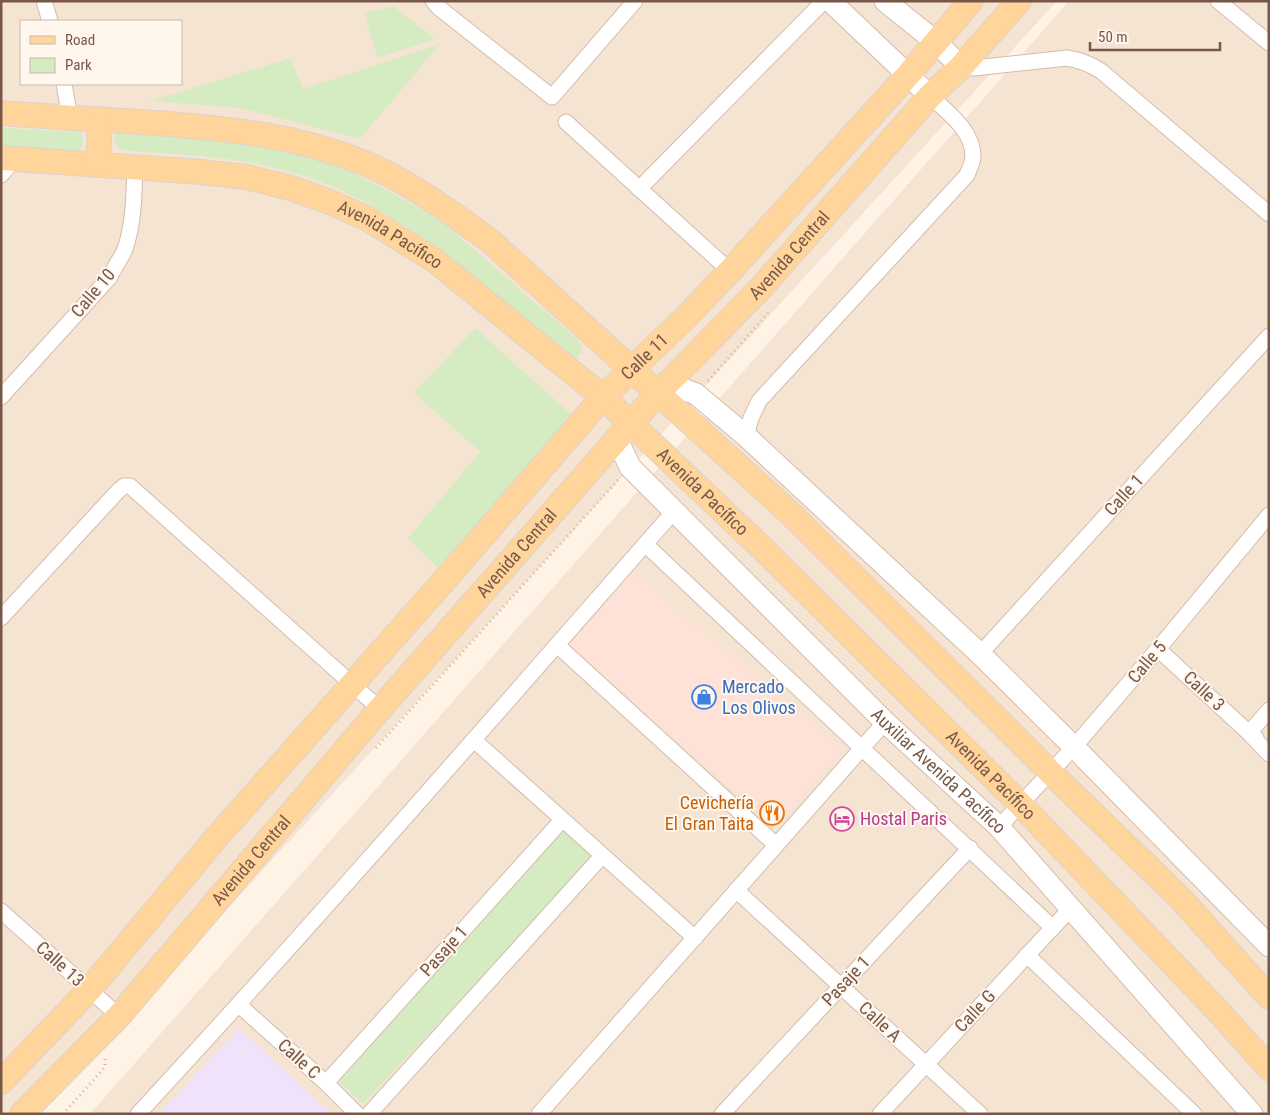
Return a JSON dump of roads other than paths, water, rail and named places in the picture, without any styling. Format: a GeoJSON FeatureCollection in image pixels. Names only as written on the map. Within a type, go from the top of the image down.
{"type":"FeatureCollection","features":[{"type":"Feature","properties":{"kind":"main road"},"geometry":{"type":"LineString","coordinates":[[830,1],[930,96]]}},
{"type":"Feature","properties":{"kind":"main road"},"geometry":{"type":"LineString","coordinates":[[885,1],[936,42],[961,67]]}},
{"type":"Feature","properties":{"kind":"main road","name":"Avenida Central"},"geometry":{"type":"LineString","coordinates":[[687,316],[908,75],[971,1]]}},
{"type":"Feature","properties":{"kind":"main road","name":"Avenida Central"},"geometry":{"type":"LineString","coordinates":[[22,1114],[120,1016],[380,709],[624,431],[663,388],[760,289],[930,96],[961,67],[1019,1]]}},
{"type":"Feature","properties":{"kind":"main road"},"geometry":{"type":"LineString","coordinates":[[1,113],[215,128],[270,135],[320,148],[367,165],[407,184],[451,212],[489,240],[632,370],[663,388],[1050,772],[1181,899],[1269,997]]}},
{"type":"Feature","properties":{"kind":"main road"},"geometry":{"type":"LineString","coordinates":[[98,165],[100,119]]}},
{"type":"Feature","properties":{"kind":"main road","name":"Avenida Pacífico"},"geometry":{"type":"LineString","coordinates":[[6,164],[135,167],[246,177],[291,188],[330,202],[368,219],[434,260],[603,397],[624,431],[765,551],[1020,804],[1219,1012],[1269,1068]]}},
{"type":"Feature","properties":{"kind":"main road","name":"Calle 11"},"geometry":{"type":"LineString","coordinates":[[603,397],[687,316]]}},
{"type":"Feature","properties":{"kind":"main road"},"geometry":{"type":"LineString","coordinates":[[663,388],[696,394],[746,436],[980,654],[1269,946]]}},
{"type":"Feature","properties":{"kind":"main road","name":"Avenida Central"},"geometry":{"type":"LineString","coordinates":[[1,1082],[90,990],[216,838],[603,397]]}},
{"type":"Feature","properties":{"kind":"main road","name":"Auxiliar Avenida Pacífico"},"geometry":{"type":"LineString","coordinates":[[624,431],[630,467],[885,722],[999,827],[1252,1114]]}},
{"type":"Feature","properties":{"kind":"street"},"geometry":{"type":"LineString","coordinates":[[44,1],[50,20]]}},
{"type":"Feature","properties":{"kind":"street"},"geometry":{"type":"LineString","coordinates":[[433,1],[445,13],[552,97],[634,1]]}},
{"type":"Feature","properties":{"kind":"street"},"geometry":{"type":"LineString","coordinates":[[640,189],[824,1]]}},
{"type":"Feature","properties":{"kind":"street"},"geometry":{"type":"LineString","coordinates":[[1218,1],[1269,43]]}},
{"type":"Feature","properties":{"kind":"street"},"geometry":{"type":"LineString","coordinates":[[961,67],[974,68],[1067,58],[1081,60],[1101,71],[1269,214]]}},
{"type":"Feature","properties":{"kind":"street"},"geometry":{"type":"LineString","coordinates":[[64,85],[70,118]]}},
{"type":"Feature","properties":{"kind":"street"},"geometry":{"type":"LineString","coordinates":[[746,436],[751,418],[759,402],[967,175],[974,158],[970,140],[956,120],[930,96]]}},
{"type":"Feature","properties":{"kind":"street"},"geometry":{"type":"LineString","coordinates":[[566,122],[730,271]]}},
{"type":"Feature","properties":{"kind":"street","name":"Calle 10"},"geometry":{"type":"LineString","coordinates":[[1,397],[110,277],[120,260],[125,250],[131,224],[135,167]]}},
{"type":"Feature","properties":{"kind":"street","name":"Calle 1"},"geometry":{"type":"LineString","coordinates":[[980,654],[1269,336]]}},
{"type":"Feature","properties":{"kind":"street"},"geometry":{"type":"LineString","coordinates":[[1,618],[118,491],[124,486],[130,486],[380,709]]}},
{"type":"Feature","properties":{"kind":"street"},"geometry":{"type":"LineString","coordinates":[[138,1114],[239,1005],[475,741],[675,510]]}},
{"type":"Feature","properties":{"kind":"street","name":"Calle 5"},"geometry":{"type":"LineString","coordinates":[[1020,804],[1074,747],[1268,518]]}},
{"type":"Feature","properties":{"kind":"street"},"geometry":{"type":"LineString","coordinates":[[646,544],[861,748],[970,848],[1052,928]]}},
{"type":"Feature","properties":{"kind":"street"},"geometry":{"type":"LineString","coordinates":[[557,645],[776,845]]}},
{"type":"Feature","properties":{"kind":"street","name":"Calle 3"},"geometry":{"type":"LineString","coordinates":[[1158,649],[1249,733],[1269,754]]}},
{"type":"Feature","properties":{"kind":"street"},"geometry":{"type":"LineString","coordinates":[[1249,733],[1269,710]]}},
{"type":"Feature","properties":{"kind":"street"},"geometry":{"type":"LineString","coordinates":[[539,1114],[885,722]]}},
{"type":"Feature","properties":{"kind":"street","name":"Calle 3"},"geometry":{"type":"LineString","coordinates":[[1249,733],[1269,749]]}},
{"type":"Feature","properties":{"kind":"street"},"geometry":{"type":"LineString","coordinates":[[475,741],[694,938]]}},
{"type":"Feature","properties":{"kind":"street"},"geometry":{"type":"LineString","coordinates":[[999,827],[1020,804]]}},
{"type":"Feature","properties":{"kind":"street","name":"Pasaje 1"},"geometry":{"type":"LineString","coordinates":[[326,1083],[562,820]]}},
{"type":"Feature","properties":{"kind":"street","name":"Pasaje 1"},"geometry":{"type":"LineString","coordinates":[[722,1114],[970,848]]}},
{"type":"Feature","properties":{"kind":"street"},"geometry":{"type":"LineString","coordinates":[[369,1114],[602,856]]}},
{"type":"Feature","properties":{"kind":"street","name":"Calle A"},"geometry":{"type":"LineString","coordinates":[[736,890],[980,1114]]}},
{"type":"Feature","properties":{"kind":"street","name":"Calle G"},"geometry":{"type":"LineString","coordinates":[[880,1114],[1071,908]]}},
{"type":"Feature","properties":{"kind":"street","name":"Calle 13"},"geometry":{"type":"LineString","coordinates":[[1,912],[120,1016]]}},
{"type":"Feature","properties":{"kind":"street"},"geometry":{"type":"LineString","coordinates":[[1028,955],[1194,1114]]}},
{"type":"Feature","properties":{"kind":"street","name":"Calle C"},"geometry":{"type":"LineString","coordinates":[[239,1005],[326,1083],[357,1114]]}},
{"type":"Feature","properties":{"kind":"place","name":"Mercado Los Olivos"},"geometry":{"type":"Point","coordinates":[704,697]}},
{"type":"Feature","properties":{"kind":"place","name":"Cevichería El Gran Taita"},"geometry":{"type":"Point","coordinates":[772,813]}},
{"type":"Feature","properties":{"kind":"place","name":"Hostal Paris"},"geometry":{"type":"Point","coordinates":[842,819]}}]}
